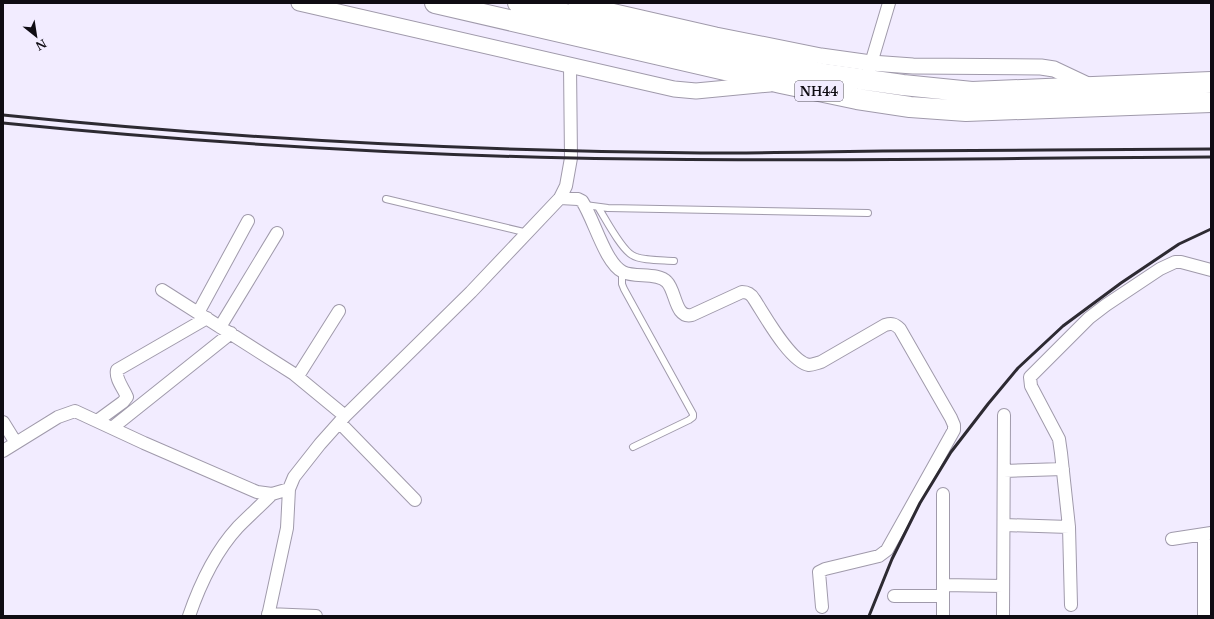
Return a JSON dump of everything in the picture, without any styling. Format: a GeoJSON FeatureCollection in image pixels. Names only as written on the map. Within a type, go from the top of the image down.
{"type":"FeatureCollection","features":[{"type":"Feature","properties":{"kind":"highway","name":"NH44"},"geometry":{"type":"LineString","coordinates":[[435,3],[781,83],[858,99],[910,107],[966,111],[1211,102]]}},
{"type":"Feature","properties":{"kind":"highway","name":"NH44"},"geometry":{"type":"LineString","coordinates":[[518,3],[824,74],[869,71],[903,85],[972,92],[1211,82]]}},
{"type":"Feature","properties":{"kind":"street"},"geometry":{"type":"LineString","coordinates":[[299,3],[674,89],[696,91],[781,83]]}},
{"type":"Feature","properties":{"kind":"street"},"geometry":{"type":"LineString","coordinates":[[576,3],[716,35],[821,56],[869,71],[889,3]]}},
{"type":"Feature","properties":{"kind":"street"},"geometry":{"type":"LineString","coordinates":[[316,616],[268,615],[287,528],[289,489],[294,477],[343,420],[471,292],[560,198],[566,186],[571,158],[570,66]]}},
{"type":"Feature","properties":{"kind":"street"},"geometry":{"type":"LineString","coordinates":[[560,198],[578,199],[582,201],[610,258],[622,272],[661,278],[666,281],[680,310],[687,316],[742,292],[751,294],[786,348],[795,357],[807,365],[821,362],[885,325],[896,325],[900,329],[951,418],[954,425],[954,430],[887,550],[879,556],[825,569],[819,572],[822,607]]}},
{"type":"Feature","properties":{"kind":"street"},"geometry":{"type":"LineString","coordinates":[[97,421],[123,402],[127,397],[116,374],[117,370],[203,315],[248,221]]}},
{"type":"Feature","properties":{"kind":"street"},"geometry":{"type":"LineString","coordinates":[[220,327],[277,233]]}},
{"type":"Feature","properties":{"kind":"street"},"geometry":{"type":"LineString","coordinates":[[1071,605],[1069,527],[1059,439],[1031,386],[1030,377],[1089,318],[1106,304],[1160,269],[1175,262],[1181,262],[1211,270]]}},
{"type":"Feature","properties":{"kind":"street"},"geometry":{"type":"LineString","coordinates":[[162,290],[298,376],[343,420],[415,500]]}},
{"type":"Feature","properties":{"kind":"street"},"geometry":{"type":"LineString","coordinates":[[298,376],[339,311]]}},
{"type":"Feature","properties":{"kind":"street"},"geometry":{"type":"LineString","coordinates":[[112,428],[231,333]]}},
{"type":"Feature","properties":{"kind":"street"},"geometry":{"type":"LineString","coordinates":[[3,451],[58,417],[75,411],[257,492],[272,494],[289,489]]}},
{"type":"Feature","properties":{"kind":"street"},"geometry":{"type":"LineString","coordinates":[[1003,616],[1004,415]]}},
{"type":"Feature","properties":{"kind":"street"},"geometry":{"type":"LineString","coordinates":[[3,422],[16,444]]}},
{"type":"Feature","properties":{"kind":"street"},"geometry":{"type":"LineString","coordinates":[[1004,470],[1063,469]]}},
{"type":"Feature","properties":{"kind":"street"},"geometry":{"type":"LineString","coordinates":[[189,616],[202,581],[215,558],[238,527],[272,494]]}},
{"type":"Feature","properties":{"kind":"street"},"geometry":{"type":"LineString","coordinates":[[943,494],[943,616]]}},
{"type":"Feature","properties":{"kind":"street"},"geometry":{"type":"LineString","coordinates":[[1004,525],[1069,527]]}},
{"type":"Feature","properties":{"kind":"street"},"geometry":{"type":"LineString","coordinates":[[1172,539],[1208,533],[1204,616]]}},
{"type":"Feature","properties":{"kind":"street"},"geometry":{"type":"LineString","coordinates":[[894,596],[943,590],[1003,586]]}},
{"type":"Feature","properties":{"kind":"lane"},"geometry":{"type":"LineString","coordinates":[[386,199],[528,233]]}},
{"type":"Feature","properties":{"kind":"lane"},"geometry":{"type":"LineString","coordinates":[[585,205],[598,207],[868,213]]}},
{"type":"Feature","properties":{"kind":"lane"},"geometry":{"type":"LineString","coordinates":[[598,207],[624,247],[632,255],[640,258],[674,260]]}},
{"type":"Feature","properties":{"kind":"lane"},"geometry":{"type":"LineString","coordinates":[[622,272],[622,284],[624,289],[693,414],[693,417],[689,420],[633,447]]}},
{"type":"Feature","properties":{"kind":"railway"},"geometry":{"type":"LineString","coordinates":[[3,115],[177,131],[264,137],[526,150],[769,153],[1211,149]]}},
{"type":"Feature","properties":{"kind":"railway"},"geometry":{"type":"LineString","coordinates":[[3,123],[145,136],[430,154],[733,160],[1211,157]]}},
{"type":"Feature","properties":{"kind":"railway"},"geometry":{"type":"LineString","coordinates":[[869,616],[892,559],[920,503],[951,452],[1018,368],[1063,326],[1121,283],[1179,244],[1211,229]]}}]}
